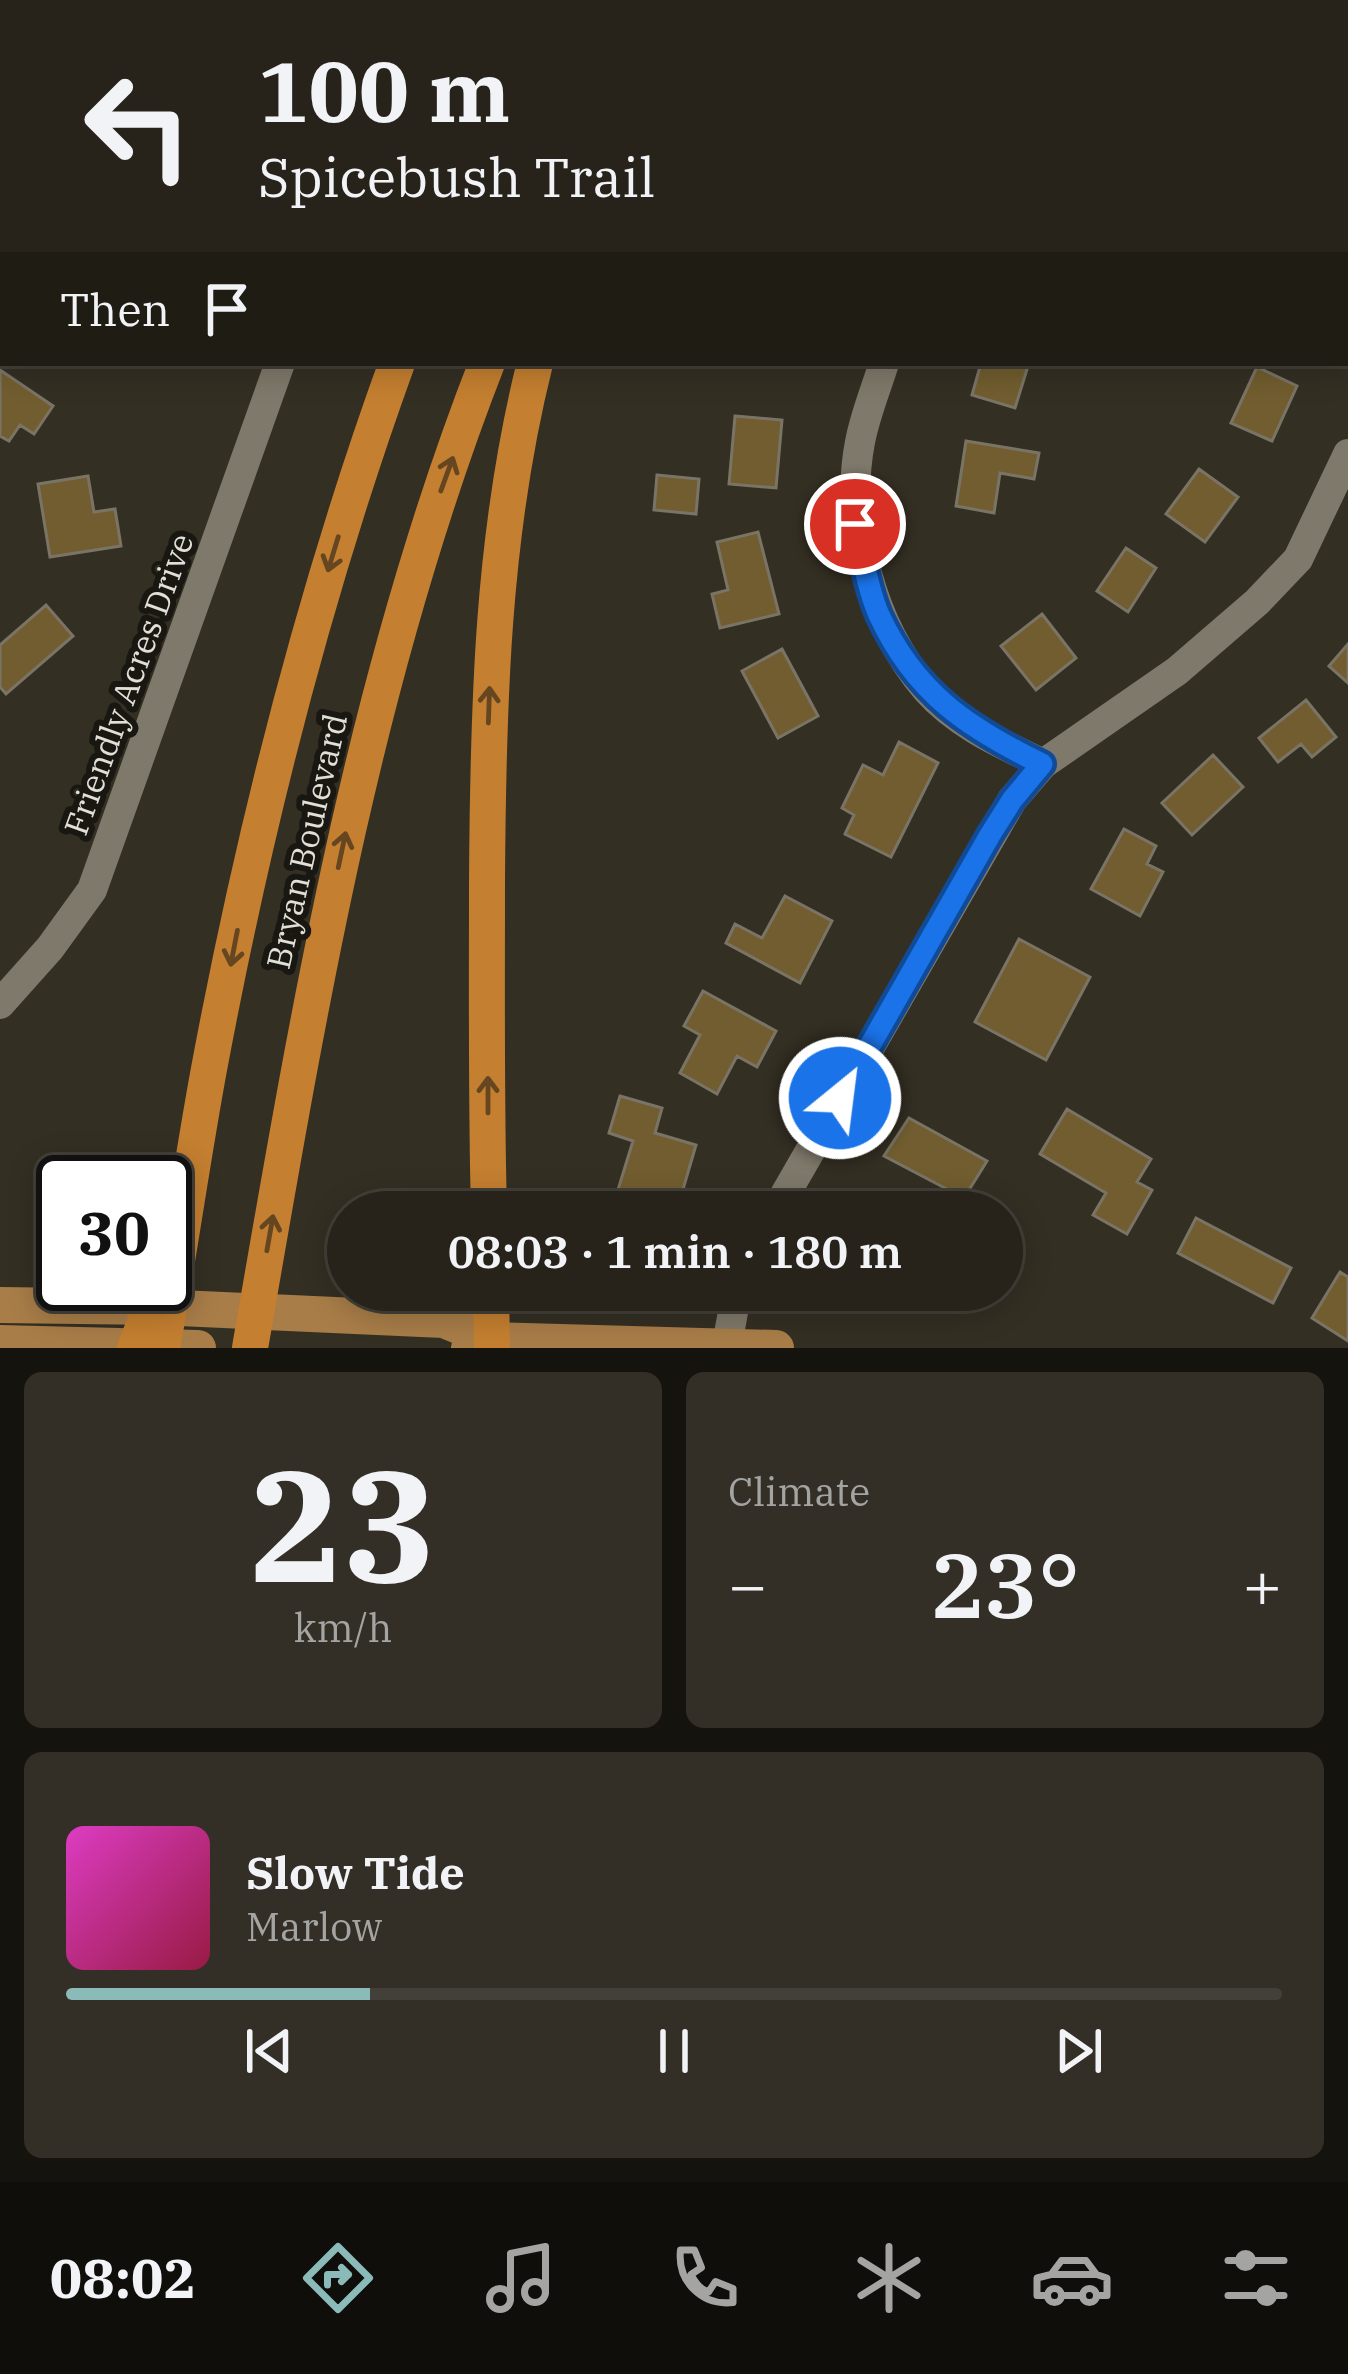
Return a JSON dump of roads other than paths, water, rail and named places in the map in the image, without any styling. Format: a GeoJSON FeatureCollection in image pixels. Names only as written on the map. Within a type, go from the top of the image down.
{"type":"FeatureCollection","features":[{"type":"Feature","properties":{"kind":"highway","name":"Bryan Boulevard"},"geometry":{"type":"LineString","coordinates":[[192,1173],[209,1070],[278,752],[317,607],[396,366]]}},
{"type":"Feature","properties":{"kind":"highway","name":"Bryan Boulevard"},"geometry":{"type":"LineString","coordinates":[[250,1348],[310,1001],[350,811],[396,631],[486,366]]}},
{"type":"Feature","properties":{"kind":"highway"},"geometry":{"type":"LineString","coordinates":[[489,1191],[488,701],[503,535],[534,366]]}},
{"type":"Feature","properties":{"kind":"highway"},"geometry":{"type":"LineString","coordinates":[[136,1348],[150,1311]]}},
{"type":"Feature","properties":{"kind":"highway","name":"Bryan Boulevard"},"geometry":{"type":"LineString","coordinates":[[162,1348],[168,1311]]}},
{"type":"Feature","properties":{"kind":"highway"},"geometry":{"type":"LineString","coordinates":[[484,1345],[488,1311]]}},
{"type":"Feature","properties":{"kind":"main road"},"geometry":{"type":"LineString","coordinates":[[0,1305],[445,1320],[484,1345],[776,1348]]}},
{"type":"Feature","properties":{"kind":"main road"},"geometry":{"type":"LineString","coordinates":[[0,1343],[198,1348]]}},
{"type":"Feature","properties":{"kind":"street","name":"Friendly Acres Drive"},"geometry":{"type":"LineString","coordinates":[[0,1004],[50,948],[92,890],[279,366]]}},
{"type":"Feature","properties":{"kind":"street"},"geometry":{"type":"LineString","coordinates":[[883,366],[860,442],[855,524],[879,614],[928,690],[978,732],[1042,764]]}},
{"type":"Feature","properties":{"kind":"street"},"geometry":{"type":"LineString","coordinates":[[787,1191],[1012,800],[1042,764],[1178,671],[1257,602],[1298,559],[1348,454]]}},
{"type":"Feature","properties":{"kind":"street"},"geometry":{"type":"LineString","coordinates":[[727,1346],[733,1311]]}}]}
